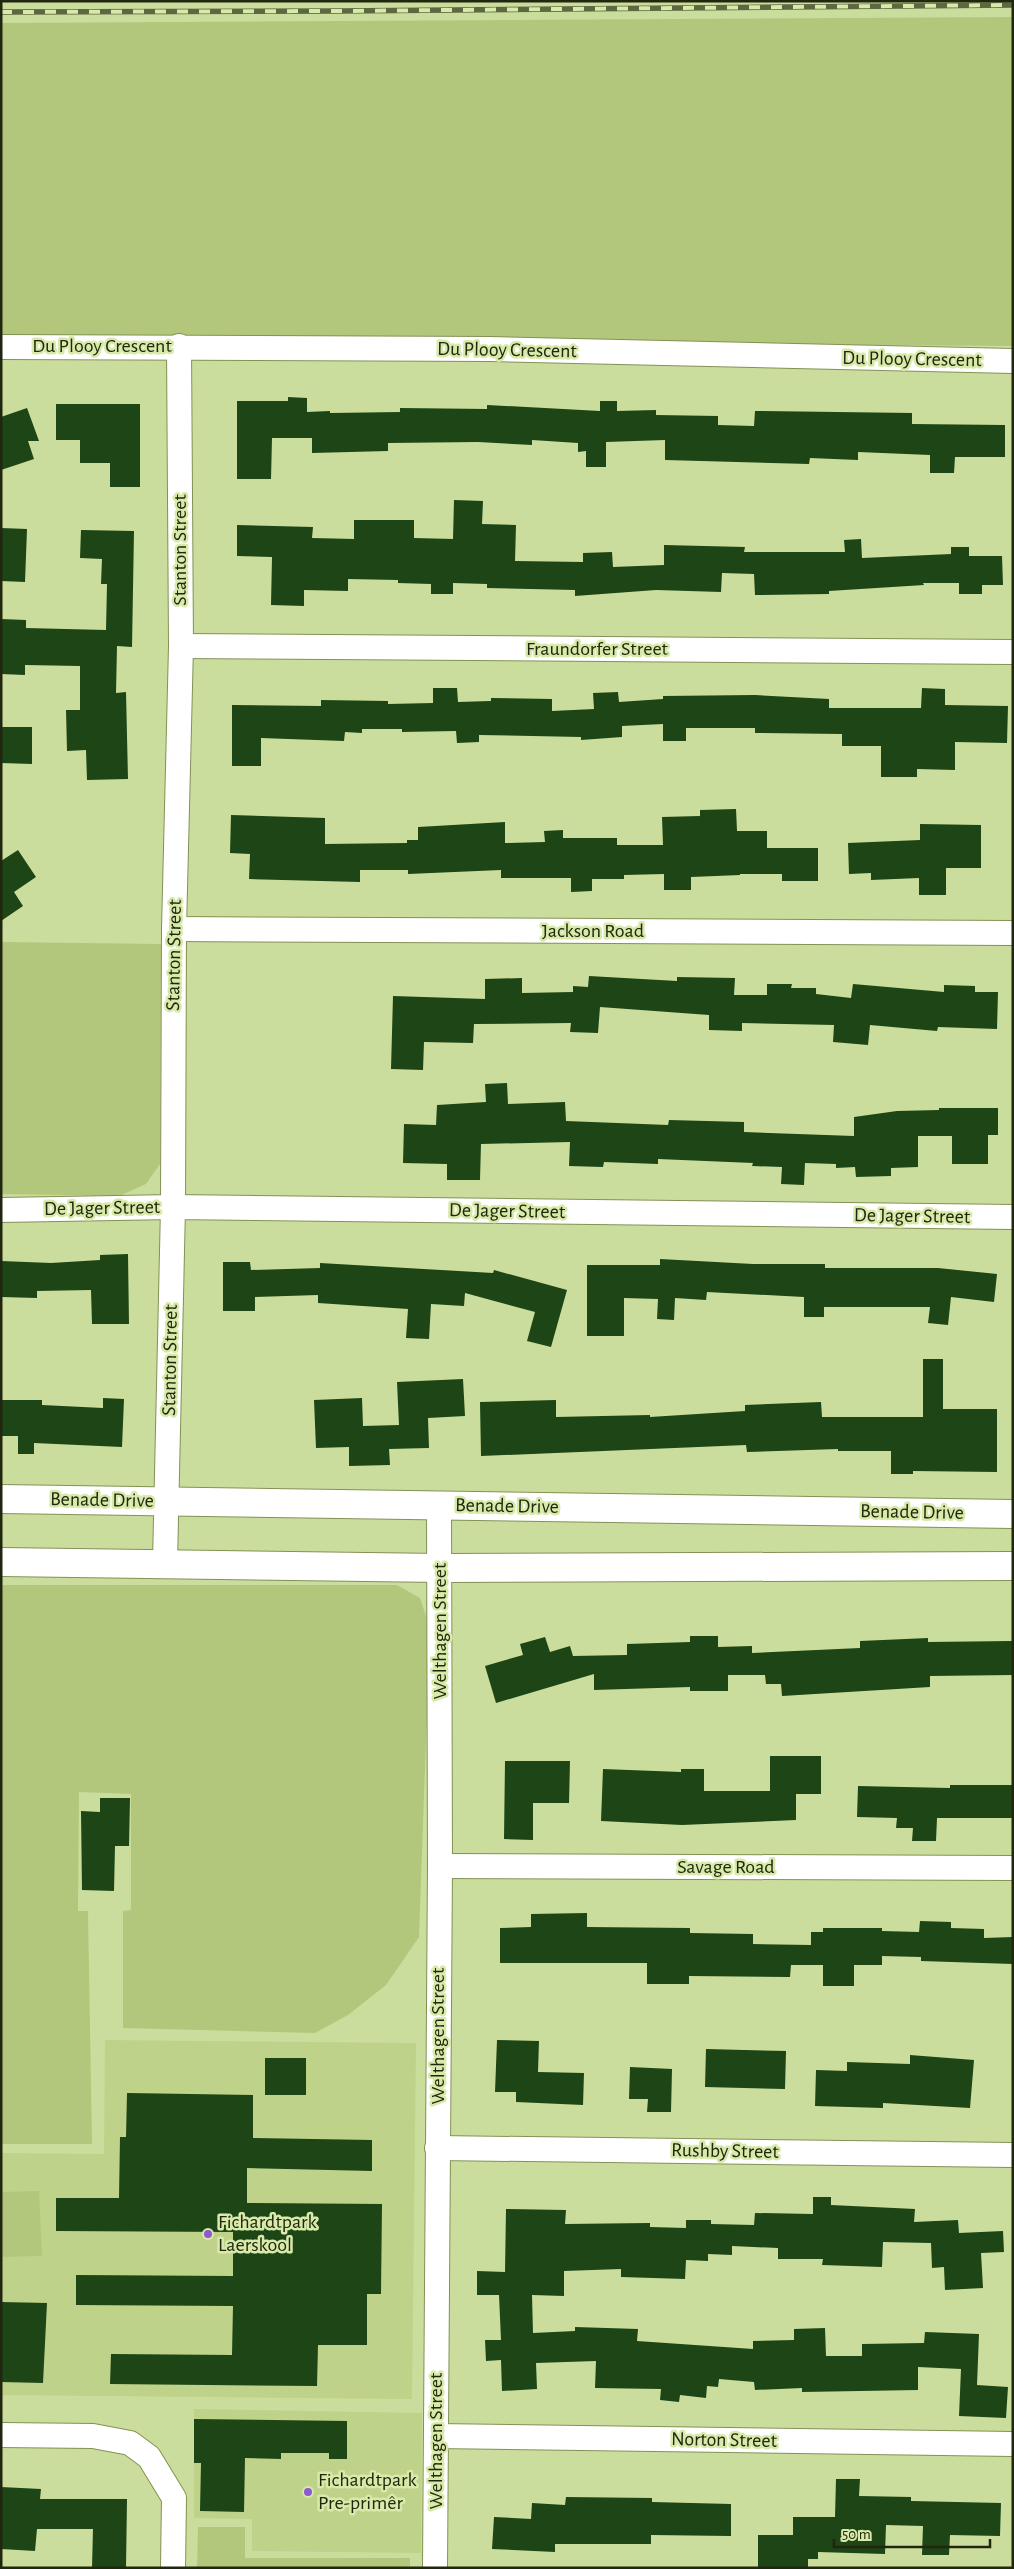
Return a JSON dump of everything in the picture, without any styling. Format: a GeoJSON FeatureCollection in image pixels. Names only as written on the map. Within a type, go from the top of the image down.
{"type":"FeatureCollection","features":[{"type":"Feature","properties":{"kind":"street","name":"Du Plooy Crescent"},"geometry":{"type":"LineString","coordinates":[[1,347],[179,346],[490,349],[1013,361]]}},
{"type":"Feature","properties":{"kind":"street","name":"Stanton Street"},"geometry":{"type":"LineString","coordinates":[[165,1563],[173,1207],[174,928],[181,646],[179,346]]}},
{"type":"Feature","properties":{"kind":"street","name":"Fraundorfer Street"},"geometry":{"type":"LineString","coordinates":[[181,646],[1013,652]]}},
{"type":"Feature","properties":{"kind":"street","name":"Jackson Road"},"geometry":{"type":"LineString","coordinates":[[174,928],[1013,933]]}},
{"type":"Feature","properties":{"kind":"street","name":"De Jager Street"},"geometry":{"type":"LineString","coordinates":[[1,1210],[173,1207],[1013,1217]]}},
{"type":"Feature","properties":{"kind":"street","name":"Benade Drive"},"geometry":{"type":"LineString","coordinates":[[1,1498],[1013,1514]]}},
{"type":"Feature","properties":{"kind":"street","name":"Welthagen Street"},"geometry":{"type":"LineString","coordinates":[[435,2568],[440,1866],[439,1505]]}},
{"type":"Feature","properties":{"kind":"street"},"geometry":{"type":"LineString","coordinates":[[1,1562],[440,1568],[1013,1566]]}},
{"type":"Feature","properties":{"kind":"street","name":"Savage Road"},"geometry":{"type":"LineString","coordinates":[[440,1866],[1013,1868]]}},
{"type":"Feature","properties":{"kind":"street","name":"Rushby Street"},"geometry":{"type":"LineString","coordinates":[[437,2148],[1013,2155]]}},
{"type":"Feature","properties":{"kind":"street"},"geometry":{"type":"LineString","coordinates":[[1,2435],[93,2436],[130,2443],[149,2457],[174,2498],[173,2568]]}},
{"type":"Feature","properties":{"kind":"street","name":"Norton Street"},"geometry":{"type":"LineString","coordinates":[[436,2436],[1013,2444]]}},
{"type":"Feature","properties":{"kind":"shaded area"},"geometry":{"type":"Polygon","coordinates":[[[1013,17],[1013,346],[1,339],[1,23],[1013,17]]]}},
{"type":"Feature","properties":{"kind":"shaded area"},"geometry":{"type":"Polygon","coordinates":[[[1,942],[161,944],[160,1164],[146,1184],[119,1196],[1,1194],[1,942]]]}},
{"type":"Feature","properties":{"kind":"shaded area"},"geometry":{"type":"Polygon","coordinates":[[[1,1585],[397,1585],[420,1598],[430,1628],[419,1937],[386,1985],[348,2015],[315,2033],[123,2028],[123,1911],[131,1910],[131,1794],[79,1792],[78,1911],[88,1911],[92,2144],[1,2144],[1,1585]]]}},
{"type":"Feature","properties":{"kind":"shaded area","name":"Fichardtpark Laerskool"},"geometry":{"type":"Polygon","coordinates":[[[105,2040],[416,2043],[412,2399],[1,2395],[1,2153],[104,2154],[105,2040]]]}},
{"type":"Feature","properties":{"kind":"shaded area"},"geometry":{"type":"Polygon","coordinates":[[[39,2191],[42,2256],[1,2257],[1,2192],[39,2191]]]}},
{"type":"Feature","properties":{"kind":"shaded area","name":"Fichardtpark Pre-primêr"},"geometry":{"type":"Polygon","coordinates":[[[194,2409],[422,2413],[421,2553],[252,2551],[252,2519],[194,2518],[194,2409]]]}},
{"type":"Feature","properties":{"kind":"shaded area"},"geometry":{"type":"Polygon","coordinates":[[[198,2527],[245,2527],[245,2558],[410,2558],[410,2568],[197,2568],[198,2527]]]}},
{"type":"Feature","properties":{"kind":"building"},"geometry":{"type":"Polygon","coordinates":[[[288,397],[307,398],[307,412],[330,411],[330,413],[400,412],[400,408],[487,409],[487,405],[600,411],[600,401],[617,401],[617,411],[656,410],[656,415],[718,416],[718,425],[754,426],[755,411],[912,413],[912,424],[1005,425],[1005,457],[955,457],[954,473],[930,473],[930,455],[858,452],[858,460],[810,458],[809,464],[665,460],[665,440],[606,442],[606,467],[586,467],[586,451],[578,452],[578,443],[532,440],[532,445],[478,442],[388,443],[388,451],[312,453],[312,438],[272,438],[271,479],[237,479],[237,401],[288,401],[288,397]]]}},
{"type":"Feature","properties":{"kind":"building"},"geometry":{"type":"Polygon","coordinates":[[[56,404],[140,404],[140,487],[110,487],[110,463],[80,463],[80,440],[56,440],[56,404]]]}},
{"type":"Feature","properties":{"kind":"building"},"geometry":{"type":"Polygon","coordinates":[[[27,408],[39,441],[28,441],[34,459],[1,470],[1,417],[27,408]]]}},
{"type":"Feature","properties":{"kind":"building"},"geometry":{"type":"Polygon","coordinates":[[[454,500],[483,501],[482,524],[516,525],[515,561],[583,562],[583,553],[612,552],[613,567],[664,565],[664,545],[745,547],[744,552],[845,552],[844,540],[861,539],[862,558],[951,554],[951,547],[969,547],[969,556],[1002,556],[1003,585],[982,585],[982,594],[959,594],[959,583],[923,583],[924,585],[829,591],[829,594],[755,595],[754,574],[722,573],[721,592],[656,590],[575,596],[575,590],[487,588],[487,584],[453,583],[453,594],[431,594],[431,584],[398,583],[398,580],[348,579],[348,591],[304,590],[304,606],[271,605],[272,557],[237,556],[237,525],[313,527],[312,538],[354,539],[354,520],[414,520],[414,538],[453,539],[454,500]]]}},
{"type":"Feature","properties":{"kind":"building"},"geometry":{"type":"Polygon","coordinates":[[[1,528],[27,529],[25,582],[1,581],[1,528]]]}},
{"type":"Feature","properties":{"kind":"building"},"geometry":{"type":"Polygon","coordinates":[[[81,530],[134,531],[132,647],[117,646],[116,693],[126,692],[128,779],[87,780],[86,750],[67,751],[66,710],[80,710],[80,666],[25,665],[25,675],[1,674],[1,619],[26,620],[26,628],[106,630],[107,584],[101,584],[102,559],[80,558],[81,530]]]}},
{"type":"Feature","properties":{"kind":"building"},"geometry":{"type":"Polygon","coordinates":[[[433,688],[457,688],[458,702],[491,701],[491,698],[552,699],[552,711],[594,709],[593,693],[618,692],[619,702],[663,699],[663,696],[755,695],[829,699],[829,708],[921,708],[922,688],[945,689],[945,705],[1008,706],[1007,743],[955,742],[955,770],[917,769],[917,777],[881,777],[881,746],[842,746],[842,734],[755,733],[755,728],[686,728],[686,741],[663,741],[663,724],[622,726],[622,737],[581,740],[581,737],[479,735],[479,742],[457,743],[456,731],[402,732],[402,729],[362,729],[362,733],[345,732],[344,741],[261,738],[261,766],[232,766],[232,705],[321,706],[321,700],[388,701],[388,704],[433,703],[433,688]]]}},
{"type":"Feature","properties":{"kind":"building"},"geometry":{"type":"Polygon","coordinates":[[[1,727],[32,727],[32,764],[1,763],[1,727]]]}},
{"type":"Feature","properties":{"kind":"building"},"geometry":{"type":"Polygon","coordinates":[[[736,809],[737,831],[767,831],[767,848],[818,848],[818,881],[782,881],[782,874],[740,874],[691,877],[691,890],[664,890],[664,874],[624,875],[624,879],[592,879],[592,891],[571,892],[571,878],[501,878],[501,870],[408,874],[408,870],[360,870],[360,882],[249,879],[250,854],[230,853],[231,815],[325,818],[325,844],[407,843],[407,840],[418,840],[418,827],[505,822],[505,843],[545,842],[544,831],[563,830],[563,838],[617,838],[617,845],[663,845],[662,817],[700,816],[700,810],[736,809]]]}},
{"type":"Feature","properties":{"kind":"building"},"geometry":{"type":"Polygon","coordinates":[[[920,824],[981,825],[981,868],[946,868],[946,895],[919,895],[919,878],[871,880],[871,873],[849,874],[848,843],[920,840],[920,824]]]}},
{"type":"Feature","properties":{"kind":"building"},"geometry":{"type":"Polygon","coordinates":[[[18,850],[36,877],[14,892],[23,906],[1,921],[1,861],[18,850]]]}},
{"type":"Feature","properties":{"kind":"building"},"geometry":{"type":"Polygon","coordinates":[[[589,976],[677,981],[677,977],[735,978],[734,995],[767,995],[767,984],[792,984],[791,988],[816,988],[816,994],[851,998],[853,984],[944,992],[944,985],[975,986],[975,992],[998,992],[997,1029],[938,1027],[937,1031],[870,1025],[868,1045],[833,1042],[834,1025],[742,1023],[742,1031],[709,1030],[709,1015],[600,1007],[598,1033],[570,1032],[571,1023],[474,1024],[473,1043],[424,1042],[423,1070],[391,1069],[393,996],[485,999],[485,979],[522,978],[522,993],[573,992],[573,986],[588,987],[589,976]]]}},
{"type":"Feature","properties":{"kind":"building"},"geometry":{"type":"Polygon","coordinates":[[[507,1083],[508,1104],[565,1102],[566,1121],[668,1125],[669,1120],[744,1122],[744,1132],[854,1136],[854,1117],[897,1111],[939,1110],[939,1108],[998,1108],[998,1135],[988,1135],[988,1164],[952,1164],[952,1136],[918,1136],[918,1167],[891,1168],[891,1176],[856,1177],[855,1167],[836,1168],[836,1164],[805,1163],[804,1185],[781,1184],[782,1167],[752,1166],[753,1163],[658,1159],[658,1164],[604,1162],[603,1167],[569,1166],[570,1142],[481,1144],[480,1180],[447,1180],[447,1164],[403,1163],[404,1124],[436,1125],[437,1105],[486,1102],[485,1084],[507,1083]]]}},
{"type":"Feature","properties":{"kind":"building"},"geometry":{"type":"Polygon","coordinates":[[[128,1254],[129,1324],[92,1324],[91,1290],[37,1291],[37,1298],[1,1297],[1,1261],[51,1263],[100,1260],[100,1255],[128,1254]]]}},
{"type":"Feature","properties":{"kind":"building"},"geometry":{"type":"Polygon","coordinates":[[[660,1259],[753,1264],[825,1264],[825,1268],[938,1268],[997,1274],[994,1302],[951,1297],[948,1325],[928,1323],[930,1307],[824,1307],[824,1317],[804,1317],[804,1297],[707,1292],[706,1300],[675,1298],[674,1320],[657,1319],[658,1299],[624,1298],[624,1336],[587,1336],[587,1265],[660,1265],[660,1259]]]}},
{"type":"Feature","properties":{"kind":"building"},"geometry":{"type":"Polygon","coordinates":[[[223,1262],[250,1262],[251,1270],[320,1268],[320,1263],[493,1273],[494,1270],[567,1290],[551,1347],[527,1341],[535,1312],[465,1293],[464,1306],[431,1304],[429,1339],[406,1338],[408,1309],[318,1303],[318,1295],[255,1297],[255,1311],[223,1311],[223,1262]]]}},
{"type":"Feature","properties":{"kind":"building"},"geometry":{"type":"Polygon","coordinates":[[[923,1359],[943,1359],[943,1409],[997,1409],[997,1472],[913,1471],[913,1474],[891,1474],[891,1451],[838,1451],[838,1449],[747,1452],[746,1445],[481,1456],[480,1402],[556,1400],[556,1417],[650,1415],[650,1417],[745,1411],[745,1405],[821,1402],[822,1417],[923,1417],[923,1359]]]}},
{"type":"Feature","properties":{"kind":"building"},"geometry":{"type":"Polygon","coordinates":[[[463,1379],[465,1416],[428,1418],[429,1448],[389,1449],[390,1465],[349,1466],[349,1447],[316,1448],[314,1400],[362,1398],[363,1426],[399,1425],[397,1382],[463,1379]]]}},
{"type":"Feature","properties":{"kind":"building"},"geometry":{"type":"Polygon","coordinates":[[[103,1398],[124,1399],[122,1447],[34,1443],[34,1454],[18,1454],[18,1436],[1,1436],[1,1400],[42,1400],[42,1405],[103,1408],[103,1398]]]}},
{"type":"Feature","properties":{"kind":"building"},"geometry":{"type":"Polygon","coordinates":[[[690,1636],[718,1636],[718,1647],[752,1646],[752,1653],[860,1648],[860,1641],[928,1638],[928,1642],[1013,1641],[1013,1675],[930,1676],[930,1687],[782,1696],[781,1684],[766,1684],[765,1675],[728,1675],[728,1691],[690,1691],[690,1687],[594,1690],[594,1674],[496,1703],[485,1666],[523,1655],[520,1644],[545,1637],[550,1652],[570,1646],[573,1656],[627,1655],[627,1644],[690,1642],[690,1636]]]}},
{"type":"Feature","properties":{"kind":"building"},"geometry":{"type":"Polygon","coordinates":[[[770,1756],[821,1756],[821,1794],[796,1794],[796,1820],[682,1825],[601,1821],[603,1769],[681,1772],[681,1769],[704,1769],[704,1791],[770,1791],[770,1756]]]}},
{"type":"Feature","properties":{"kind":"building"},"geometry":{"type":"Polygon","coordinates":[[[505,1761],[570,1761],[569,1803],[533,1803],[533,1840],[504,1839],[505,1761]]]}},
{"type":"Feature","properties":{"kind":"building"},"geometry":{"type":"Polygon","coordinates":[[[950,1785],[1013,1785],[1013,1818],[937,1818],[936,1841],[912,1841],[913,1828],[896,1828],[897,1818],[857,1817],[858,1786],[950,1788],[950,1785]]]}},
{"type":"Feature","properties":{"kind":"building"},"geometry":{"type":"Polygon","coordinates":[[[100,1798],[130,1798],[129,1846],[115,1846],[114,1891],[82,1890],[81,1811],[100,1812],[100,1798]]]}},
{"type":"Feature","properties":{"kind":"building"},"geometry":{"type":"Polygon","coordinates":[[[587,1913],[587,1927],[690,1928],[690,1933],[753,1934],[753,1944],[811,1945],[811,1932],[823,1932],[823,1928],[882,1928],[882,1931],[919,1932],[920,1921],[951,1922],[951,1928],[984,1929],[984,1938],[1013,1937],[1013,1964],[921,1961],[921,1957],[882,1956],[882,1965],[854,1965],[854,1986],[823,1986],[823,1965],[791,1965],[790,1977],[689,1976],[689,1984],[647,1984],[647,1963],[500,1963],[500,1928],[531,1927],[531,1914],[587,1913]]]}},
{"type":"Feature","properties":{"kind":"building"},"geometry":{"type":"Polygon","coordinates":[[[497,2040],[539,2041],[538,2072],[584,2073],[583,2105],[516,2102],[516,2092],[495,2092],[497,2040]]]}},
{"type":"Feature","properties":{"kind":"building"},"geometry":{"type":"Polygon","coordinates":[[[706,2049],[786,2051],[785,2089],[705,2087],[706,2049]]]}},
{"type":"Feature","properties":{"kind":"building"},"geometry":{"type":"Polygon","coordinates":[[[910,2055],[974,2060],[970,2108],[883,2103],[883,2108],[815,2106],[816,2070],[847,2071],[847,2062],[910,2064],[910,2055]]]}},
{"type":"Feature","properties":{"kind":"building"},"geometry":{"type":"Polygon","coordinates":[[[265,2058],[306,2058],[306,2095],[265,2095],[265,2058]]]}},
{"type":"Feature","properties":{"kind":"building"},"geometry":{"type":"Polygon","coordinates":[[[630,2067],[672,2069],[671,2112],[647,2112],[648,2099],[629,2099],[630,2067]]]}},
{"type":"Feature","properties":{"kind":"building"},"geometry":{"type":"Polygon","coordinates":[[[127,2093],[253,2095],[253,2138],[372,2140],[372,2171],[247,2168],[247,2203],[382,2204],[381,2294],[367,2294],[367,2345],[318,2345],[317,2386],[110,2384],[111,2354],[232,2355],[233,2306],[76,2305],[76,2275],[233,2276],[233,2232],[56,2231],[56,2198],[119,2198],[120,2137],[126,2137],[127,2093]]]}},
{"type":"Feature","properties":{"kind":"building"},"geometry":{"type":"Polygon","coordinates":[[[813,2197],[831,2197],[831,2205],[915,2209],[914,2222],[958,2220],[959,2233],[1003,2231],[1004,2252],[981,2253],[983,2288],[945,2290],[944,2267],[932,2268],[931,2243],[883,2242],[882,2267],[822,2265],[823,2259],[778,2259],[778,2248],[732,2246],[732,2255],[708,2254],[708,2261],[686,2260],[685,2279],[621,2277],[621,2269],[564,2271],[564,2296],[532,2295],[533,2333],[575,2331],[575,2327],[638,2329],[637,2341],[753,2349],[753,2341],[794,2340],[794,2329],[825,2328],[826,2356],[862,2356],[862,2344],[924,2343],[925,2332],[979,2334],[977,2385],[1008,2387],[1006,2418],[959,2416],[961,2369],[918,2367],[918,2390],[802,2392],[802,2388],[755,2390],[754,2382],[719,2379],[718,2387],[707,2386],[706,2398],[680,2395],[679,2402],[660,2400],[661,2389],[595,2388],[596,2361],[536,2363],[537,2389],[502,2391],[501,2360],[486,2361],[485,2340],[501,2340],[499,2295],[477,2295],[477,2271],[505,2272],[506,2209],[566,2210],[565,2224],[650,2223],[650,2227],[686,2228],[686,2220],[711,2220],[711,2224],[754,2225],[755,2213],[813,2214],[813,2197]]]}},
{"type":"Feature","properties":{"kind":"building"},"geometry":{"type":"Polygon","coordinates":[[[1,2302],[47,2303],[43,2383],[1,2382],[1,2302]]]}},
{"type":"Feature","properties":{"kind":"building"},"geometry":{"type":"Polygon","coordinates":[[[194,2419],[347,2421],[347,2459],[329,2459],[329,2453],[281,2453],[281,2459],[245,2458],[244,2512],[200,2511],[201,2463],[194,2463],[194,2419]]]}},
{"type":"Feature","properties":{"kind":"building"},"geometry":{"type":"Polygon","coordinates":[[[836,2479],[860,2479],[859,2496],[911,2497],[911,2501],[1001,2503],[1000,2536],[950,2535],[949,2555],[922,2555],[923,2526],[886,2525],[885,2554],[818,2552],[818,2559],[808,2559],[808,2568],[758,2568],[758,2535],[793,2535],[793,2517],[835,2517],[836,2479]]]}},
{"type":"Feature","properties":{"kind":"building"},"geometry":{"type":"Polygon","coordinates":[[[1,2487],[41,2489],[40,2499],[127,2499],[126,2568],[92,2568],[93,2529],[37,2529],[35,2551],[1,2549],[1,2487]]]}},
{"type":"Feature","properties":{"kind":"building"},"geometry":{"type":"Polygon","coordinates":[[[566,2497],[652,2498],[652,2502],[731,2504],[731,2536],[651,2535],[651,2544],[555,2544],[555,2552],[492,2549],[494,2517],[531,2519],[532,2503],[565,2505],[566,2497]]]}},
{"type":"Feature","properties":{"kind":"railway"},"geometry":{"type":"LineString","coordinates":[[1,12],[1013,5]]}},
{"type":"Feature","properties":{"kind":"place","name":"Fichardtpark Laerskool"},"geometry":{"type":"Point","coordinates":[208,2234]}},
{"type":"Feature","properties":{"kind":"place","name":"Fichardtpark Pre-primêr"},"geometry":{"type":"Point","coordinates":[308,2492]}}]}
